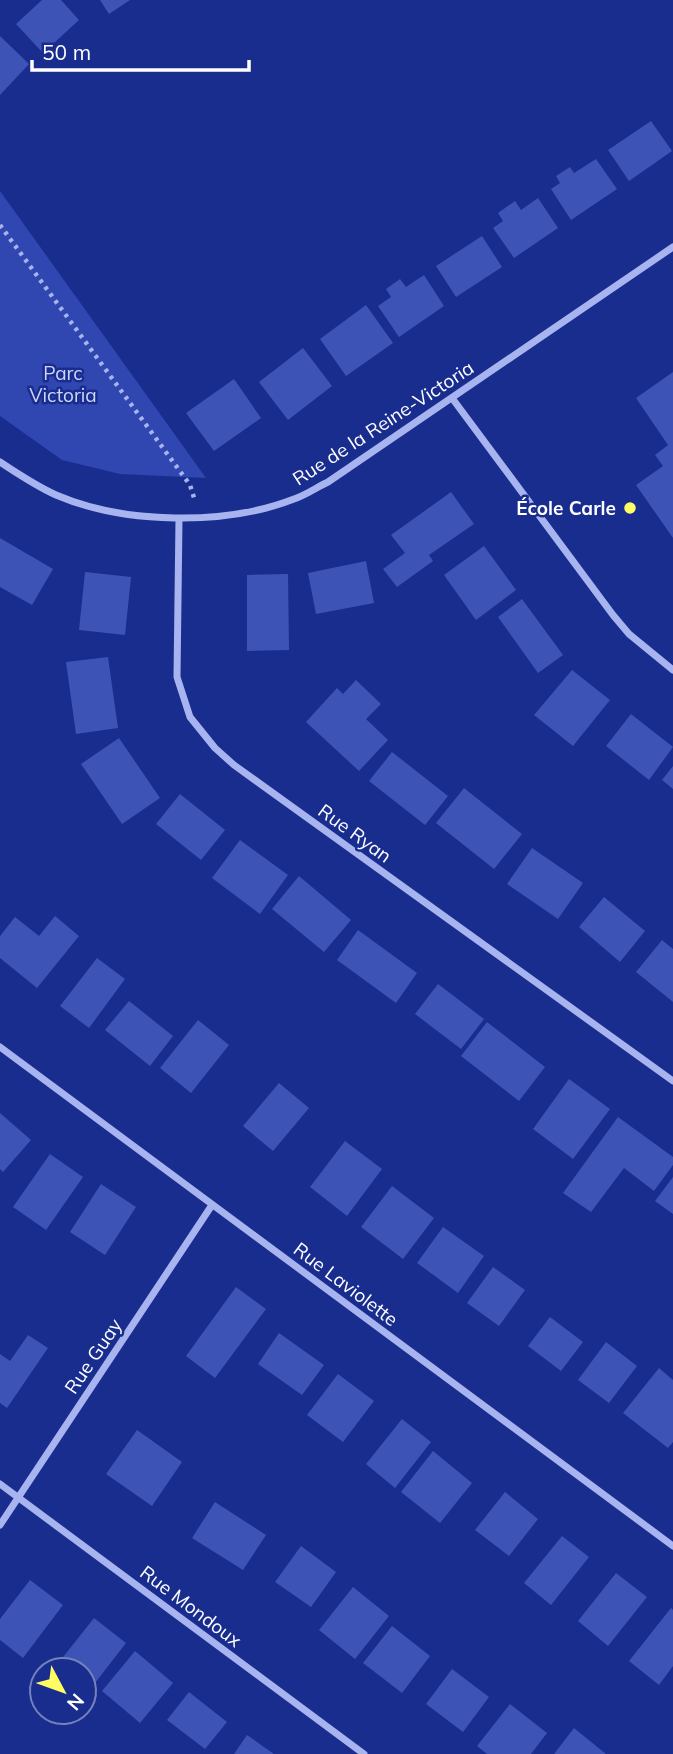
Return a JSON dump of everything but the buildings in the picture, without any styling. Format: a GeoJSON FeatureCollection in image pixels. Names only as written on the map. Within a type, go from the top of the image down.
{"type":"FeatureCollection","features":[{"type":"Feature","properties":{"kind":"street","name":"Rue de la Reine-Victoria"},"geometry":{"type":"LineString","coordinates":[[0,462],[27,481],[57,495],[117,513],[180,519],[232,514],[295,499],[328,482],[673,247]]}},
{"type":"Feature","properties":{"kind":"street"},"geometry":{"type":"LineString","coordinates":[[452,398],[613,615],[629,634],[673,670]]}},
{"type":"Feature","properties":{"kind":"street","name":"Rue Ryan"},"geometry":{"type":"LineString","coordinates":[[180,519],[177,677],[190,717],[215,748],[245,774],[673,1081]]}},
{"type":"Feature","properties":{"kind":"street","name":"Rue Laviolette"},"geometry":{"type":"LineString","coordinates":[[0,1047],[673,1546]]}},
{"type":"Feature","properties":{"kind":"street","name":"Rue Guay"},"geometry":{"type":"LineString","coordinates":[[0,1525],[212,1205]]}},
{"type":"Feature","properties":{"kind":"street","name":"Rue Mondoux"},"geometry":{"type":"LineString","coordinates":[[0,1484],[364,1754]]}},
{"type":"Feature","properties":{"kind":"path"},"geometry":{"type":"LineString","coordinates":[[0,225],[190,485],[199,517]]}},
{"type":"Feature","properties":{"kind":"green space","name":"Parc Victoria"},"geometry":{"type":"Polygon","coordinates":[[[0,191],[206,478],[120,474],[62,460],[0,416],[0,191]]]}},
{"type":"Feature","properties":{"kind":"place","name":"École Carle"},"geometry":{"type":"Point","coordinates":[630,508]}}]}
